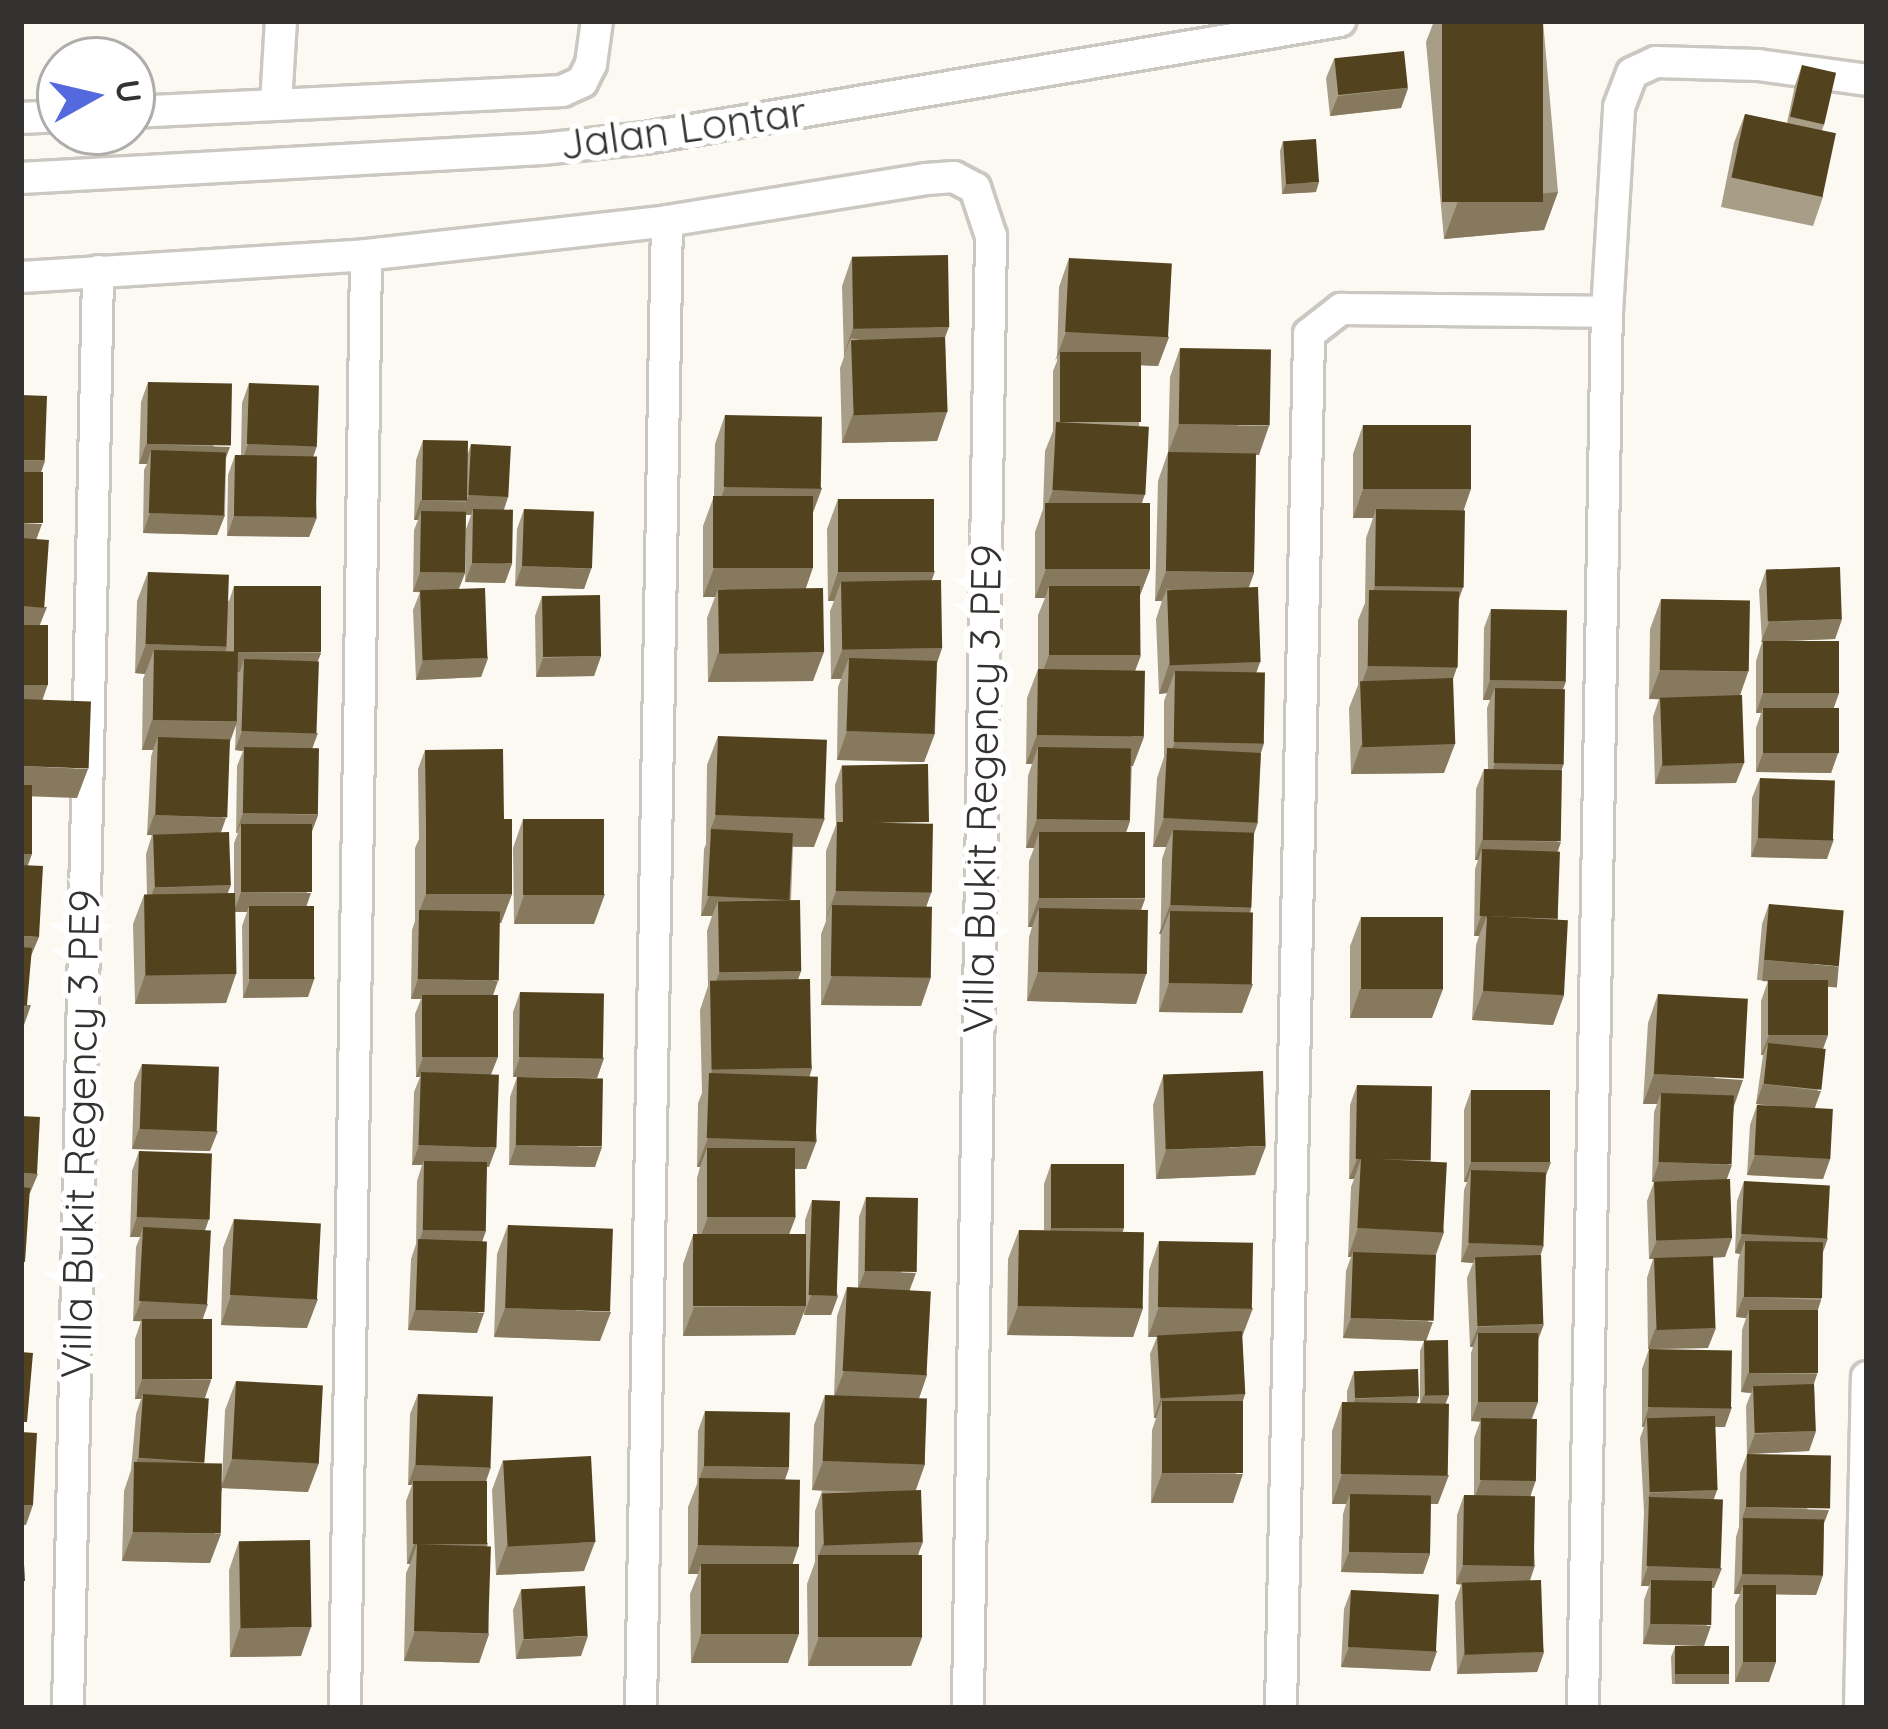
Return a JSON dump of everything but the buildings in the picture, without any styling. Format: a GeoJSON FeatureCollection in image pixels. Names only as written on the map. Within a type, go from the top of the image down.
{"type":"FeatureCollection","features":[{"type":"Feature","properties":{"kind":"street"},"geometry":{"type":"LineString","coordinates":[[276,104],[281,21]]}},
{"type":"Feature","properties":{"kind":"street"},"geometry":{"type":"LineString","coordinates":[[156,111],[562,91],[582,82],[591,64],[597,21]]}},
{"type":"Feature","properties":{"kind":"street","name":"Jalan Lontar"},"geometry":{"type":"LineString","coordinates":[[21,178],[542,149],[645,138],[1340,21]]}},
{"type":"Feature","properties":{"kind":"street"},"geometry":{"type":"LineString","coordinates":[[1583,1708],[1607,312],[1619,107],[1632,73],[1656,62],[1758,65],[1867,80]]}},
{"type":"Feature","properties":{"kind":"street","name":"Villa Bukit Regency 3 PE9"},"geometry":{"type":"LineString","coordinates":[[21,277],[366,255],[667,221],[955,177],[975,188],[991,236],[968,1708]]}},
{"type":"Feature","properties":{"kind":"street"},"geometry":{"type":"LineString","coordinates":[[641,1708],[667,221]]}},
{"type":"Feature","properties":{"kind":"street"},"geometry":{"type":"LineString","coordinates":[[345,1708],[366,255]]}},
{"type":"Feature","properties":{"kind":"street","name":"Villa Bukit Regency 3 PE9"},"geometry":{"type":"LineString","coordinates":[[68,1708],[98,271]]}},
{"type":"Feature","properties":{"kind":"street"},"geometry":{"type":"LineString","coordinates":[[1281,1708],[1309,334],[1341,309],[1607,312]]}},
{"type":"Feature","properties":{"kind":"street"},"geometry":{"type":"LineString","coordinates":[[1860,1708],[1867,1377]]}}]}
